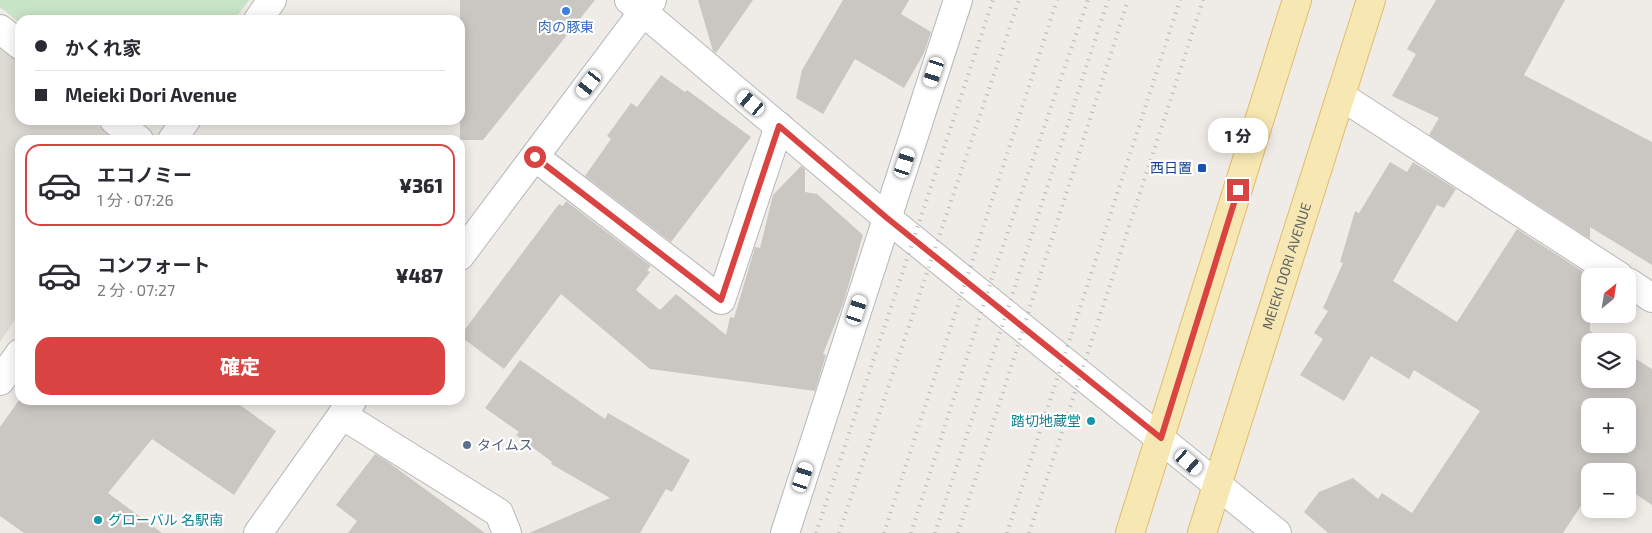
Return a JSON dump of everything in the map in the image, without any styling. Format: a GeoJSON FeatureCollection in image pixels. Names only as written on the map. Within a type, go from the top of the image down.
{"type":"FeatureCollection","features":[{"type":"Feature","properties":{"kind":"main road"},"geometry":{"type":"LineString","coordinates":[[1130,533],[1297,0]]}},
{"type":"Feature","properties":{"kind":"main road","name":"MEIEKI DORI AVENUE"},"geometry":{"type":"LineString","coordinates":[[1202,533],[1371,0]]}},
{"type":"Feature","properties":{"kind":"street"},"geometry":{"type":"LineString","coordinates":[[262,15],[272,0]]}},
{"type":"Feature","properties":{"kind":"street"},"geometry":{"type":"LineString","coordinates":[[785,533],[958,0]]}},
{"type":"Feature","properties":{"kind":"street"},"geometry":{"type":"LineString","coordinates":[[465,249],[535,157],[641,4],[887,218],[1277,533]]}},
{"type":"Feature","properties":{"kind":"street"},"geometry":{"type":"LineString","coordinates":[[0,29],[15,41]]}},
{"type":"Feature","properties":{"kind":"street"},"geometry":{"type":"LineString","coordinates":[[1341,96],[1607,268]]}},
{"type":"Feature","properties":{"kind":"street"},"geometry":{"type":"LineString","coordinates":[[120,125],[133,135]]}},
{"type":"Feature","properties":{"kind":"street"},"geometry":{"type":"LineString","coordinates":[[535,157],[721,300],[779,126]]}},
{"type":"Feature","properties":{"kind":"street"},"geometry":{"type":"LineString","coordinates":[[1636,287],[1652,298]]}},
{"type":"Feature","properties":{"kind":"street"},"geometry":{"type":"LineString","coordinates":[[0,381],[15,360]]}},
{"type":"Feature","properties":{"kind":"street"},"geometry":{"type":"LineString","coordinates":[[258,533],[348,408],[498,513],[507,533]]}},
{"type":"Feature","properties":{"kind":"shaded area"},"geometry":{"type":"Polygon","coordinates":[[[0,46],[15,58],[15,125],[97,125],[110,135],[15,135],[15,320],[0,342],[0,46]]]}},
{"type":"Feature","properties":{"kind":"green space"},"geometry":{"type":"Polygon","coordinates":[[[0,0],[249,0],[238,15],[15,15],[15,19],[0,7],[0,0]]]}},
{"type":"Feature","properties":{"kind":"building"},"geometry":{"type":"Polygon","coordinates":[[[460,0],[595,0],[483,140],[465,140],[465,135],[460,135],[460,125],[465,125],[465,15],[460,15],[460,0]]]}},
{"type":"Feature","properties":{"kind":"building"},"geometry":{"type":"Polygon","coordinates":[[[698,0],[753,0],[716,53],[713,51],[698,0]]]}},
{"type":"Feature","properties":{"kind":"building"},"geometry":{"type":"Polygon","coordinates":[[[843,0],[909,0],[901,14],[931,32],[924,53],[904,88],[855,59],[823,114],[796,98],[802,70],[843,0]]]}},
{"type":"Feature","properties":{"kind":"building"},"geometry":{"type":"Polygon","coordinates":[[[1436,0],[1565,0],[1524,75],[1652,142],[1652,265],[1590,227],[1590,239],[1429,135],[1439,118],[1392,96],[1416,54],[1407,49],[1436,0]]]}},
{"type":"Feature","properties":{"kind":"building"},"geometry":{"type":"Polygon","coordinates":[[[661,75],[685,92],[687,90],[751,137],[671,242],[585,176],[611,139],[607,136],[631,103],[637,107],[661,75]]]}},
{"type":"Feature","properties":{"kind":"building"},"geometry":{"type":"Polygon","coordinates":[[[1390,162],[1407,172],[1413,162],[1456,189],[1444,208],[1437,205],[1393,281],[1457,322],[1517,229],[1581,270],[1581,323],[1590,323],[1590,331],[1593,333],[1581,333],[1581,388],[1636,388],[1636,359],[1652,369],[1652,505],[1636,494],[1636,463],[1581,463],[1581,506],[1563,533],[1328,533],[1304,512],[1319,492],[1353,478],[1378,499],[1382,493],[1412,513],[1480,411],[1414,370],[1409,379],[1371,356],[1344,401],[1300,375],[1323,339],[1314,333],[1328,311],[1323,308],[1343,263],[1340,262],[1355,211],[1359,213],[1390,162]]]}},
{"type":"Feature","properties":{"kind":"building"},"geometry":{"type":"Polygon","coordinates":[[[801,166],[805,169],[805,192],[817,194],[863,235],[843,304],[823,354],[826,355],[815,391],[650,369],[561,294],[504,369],[465,340],[465,329],[559,204],[563,206],[566,201],[651,266],[647,270],[650,272],[636,290],[660,310],[676,294],[726,335],[730,317],[734,318],[755,247],[760,248],[773,195],[801,166]]]}},
{"type":"Feature","properties":{"kind":"building"},"geometry":{"type":"Polygon","coordinates":[[[520,360],[605,419],[608,413],[690,460],[672,492],[666,489],[640,533],[529,533],[610,498],[551,464],[552,462],[516,435],[519,432],[485,408],[520,360]]]}},
{"type":"Feature","properties":{"kind":"building"},"geometry":{"type":"Polygon","coordinates":[[[15,405],[240,405],[276,431],[234,495],[152,439],[108,493],[162,533],[24,533],[0,516],[0,427],[15,405]]]}},
{"type":"Feature","properties":{"kind":"building"},"geometry":{"type":"Polygon","coordinates":[[[375,454],[485,533],[348,533],[357,521],[336,505],[375,454]]]}},
{"type":"Feature","properties":{"kind":"railway"},"geometry":{"type":"LineString","coordinates":[[816,533],[993,0]]}},
{"type":"Feature","properties":{"kind":"railway"},"geometry":{"type":"LineString","coordinates":[[839,533],[1019,0]]}},
{"type":"Feature","properties":{"kind":"railway"},"geometry":{"type":"LineString","coordinates":[[884,533],[1057,0]]}},
{"type":"Feature","properties":{"kind":"railway"},"geometry":{"type":"LineString","coordinates":[[911,533],[993,275],[1088,0]]}},
{"type":"Feature","properties":{"kind":"railway"},"geometry":{"type":"LineString","coordinates":[[935,533],[1108,0]]}},
{"type":"Feature","properties":{"kind":"railway"},"geometry":{"type":"LineString","coordinates":[[958,533],[1128,0]]}},
{"type":"Feature","properties":{"kind":"railway"},"geometry":{"type":"LineString","coordinates":[[1007,533],[1180,0]]}},
{"type":"Feature","properties":{"kind":"railway"},"geometry":{"type":"LineString","coordinates":[[1029,533],[1203,0]]}},
{"type":"Feature","properties":{"kind":"place","name":"肉の豚東"},"geometry":{"type":"Point","coordinates":[566,11]}},
{"type":"Feature","properties":{"kind":"place","name":"西日置"},"geometry":{"type":"Point","coordinates":[1202,168]}},
{"type":"Feature","properties":{"kind":"place","name":"踏切地蔵堂"},"geometry":{"type":"Point","coordinates":[1091,421]}},
{"type":"Feature","properties":{"kind":"place","name":"タイムス"},"geometry":{"type":"Point","coordinates":[467,445]}},
{"type":"Feature","properties":{"kind":"place","name":"グローバル 名駅南"},"geometry":{"type":"Point","coordinates":[98,520]}},
{"type":"Feature","properties":{"kind":"route"},"geometry":{"type":"LineString","coordinates":[[535,157],[721,300],[779,126],[887,218],[1161,438],[1238,190]]}}]}
